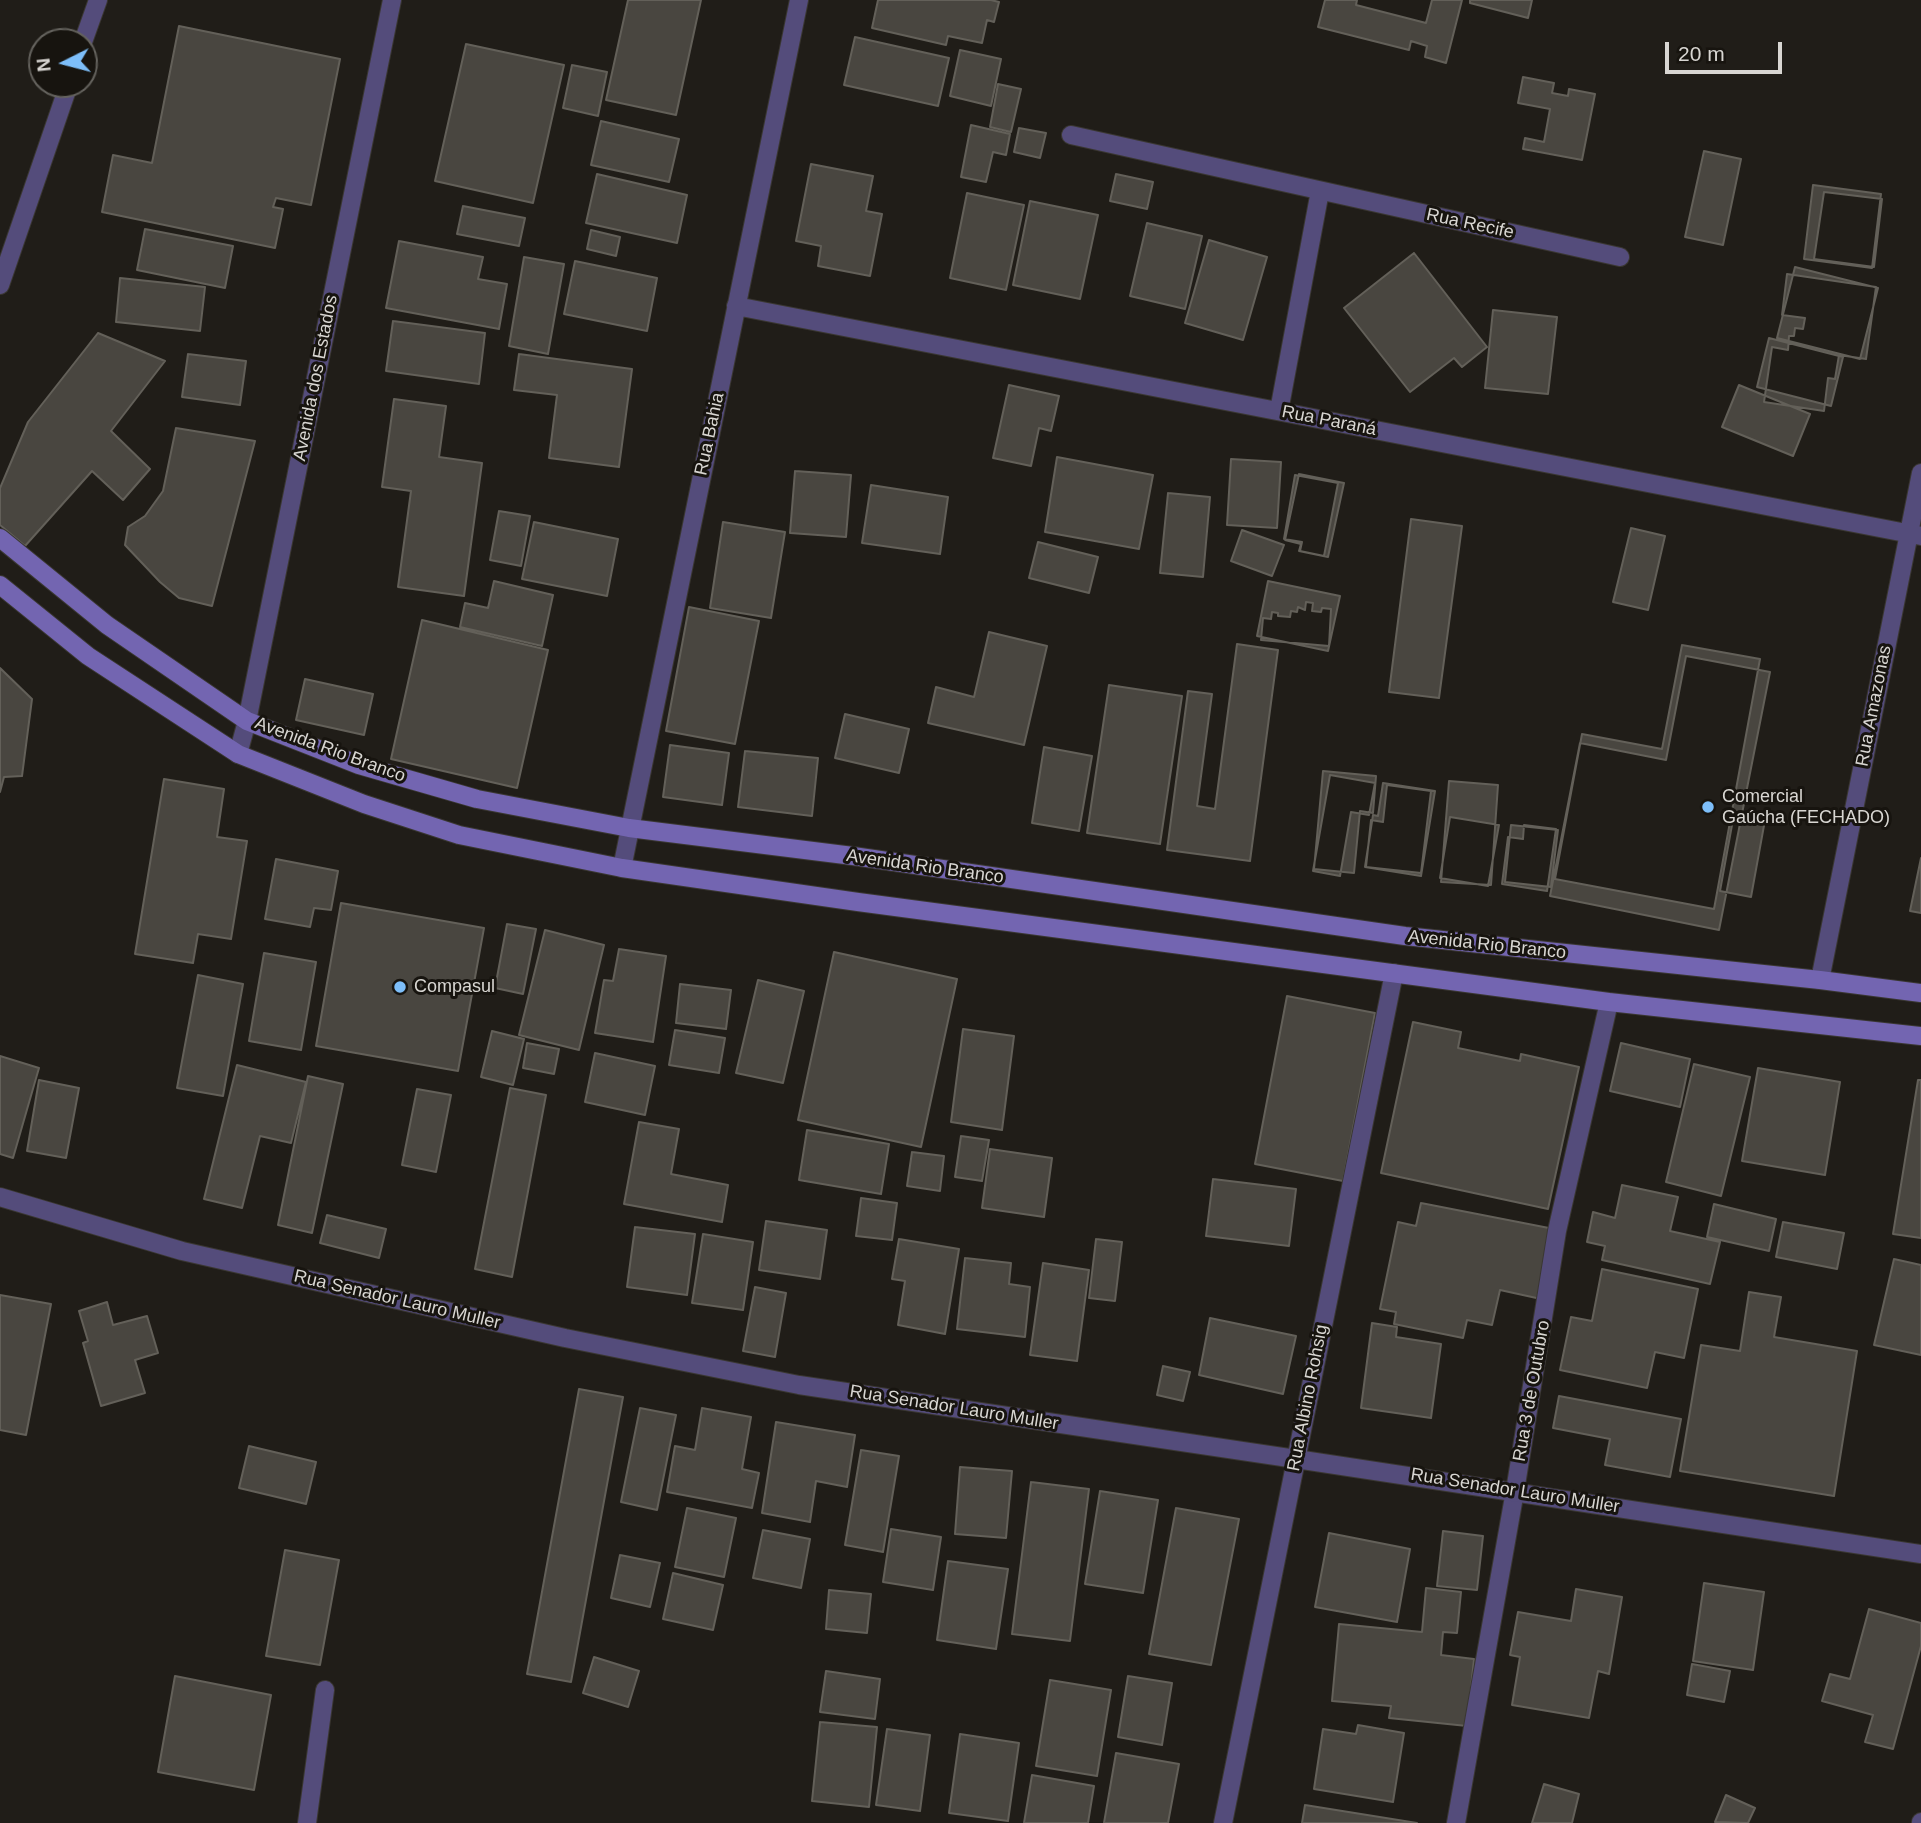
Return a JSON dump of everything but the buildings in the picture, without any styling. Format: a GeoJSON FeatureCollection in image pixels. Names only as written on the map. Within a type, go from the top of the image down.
{"type":"FeatureCollection","features":[{"type":"Feature","properties":{"kind":"main road","name":"Avenida Rio Branco"},"geometry":{"type":"LineString","coordinates":[[0,538],[107,625],[247,721],[359,765],[477,799],[629,828],[853,856],[1405,936],[1921,993]]}},
{"type":"Feature","properties":{"kind":"main road","name":"Avenida Rio Branco"},"geometry":{"type":"LineString","coordinates":[[0,584],[88,656],[237,754],[364,804],[459,835],[622,868],[858,902],[1609,1002],[1921,1036]]}},
{"type":"Feature","properties":{"kind":"street"},"geometry":{"type":"LineString","coordinates":[[88,28],[98,0]]}},
{"type":"Feature","properties":{"kind":"street","name":"Avenida dos Estados"},"geometry":{"type":"LineString","coordinates":[[237,754],[247,721],[390,0]]}},
{"type":"Feature","properties":{"kind":"street","name":"Rua Bahia"},"geometry":{"type":"LineString","coordinates":[[622,868],[799,0]]}},
{"type":"Feature","properties":{"kind":"street"},"geometry":{"type":"LineString","coordinates":[[0,285],[64,98]]}},
{"type":"Feature","properties":{"kind":"street","name":"Rua Recife"},"geometry":{"type":"LineString","coordinates":[[1072,135],[1620,257]]}},
{"type":"Feature","properties":{"kind":"street"},"geometry":{"type":"LineString","coordinates":[[1279,411],[1320,191]]}},
{"type":"Feature","properties":{"kind":"street","name":"Rua Paraná"},"geometry":{"type":"LineString","coordinates":[[736,306],[1915,534]]}},
{"type":"Feature","properties":{"kind":"street","name":"Rua Amazonas"},"geometry":{"type":"LineString","coordinates":[[1820,980],[1915,534],[1921,473]]}},
{"type":"Feature","properties":{"kind":"street","name":"Rua Albino Rohsig"},"geometry":{"type":"LineString","coordinates":[[1223,1823],[1394,973]]}},
{"type":"Feature","properties":{"kind":"street","name":"Rua 3 de Outubro"},"geometry":{"type":"LineString","coordinates":[[1456,1823],[1515,1491],[1557,1231],[1609,1002]]}},
{"type":"Feature","properties":{"kind":"street","name":"Rua Senador Lauro Muller"},"geometry":{"type":"LineString","coordinates":[[0,1197],[182,1251],[565,1338],[799,1385],[1921,1554]]}},
{"type":"Feature","properties":{"kind":"street"},"geometry":{"type":"LineString","coordinates":[[307,1823],[325,1690]]}},
{"type":"Feature","properties":{"kind":"place","name":"Comercial Gaúcha (FECHADO)"},"geometry":{"type":"Point","coordinates":[1708,807]}},
{"type":"Feature","properties":{"kind":"place","name":"Compasul"},"geometry":{"type":"Point","coordinates":[400,987]}}]}
